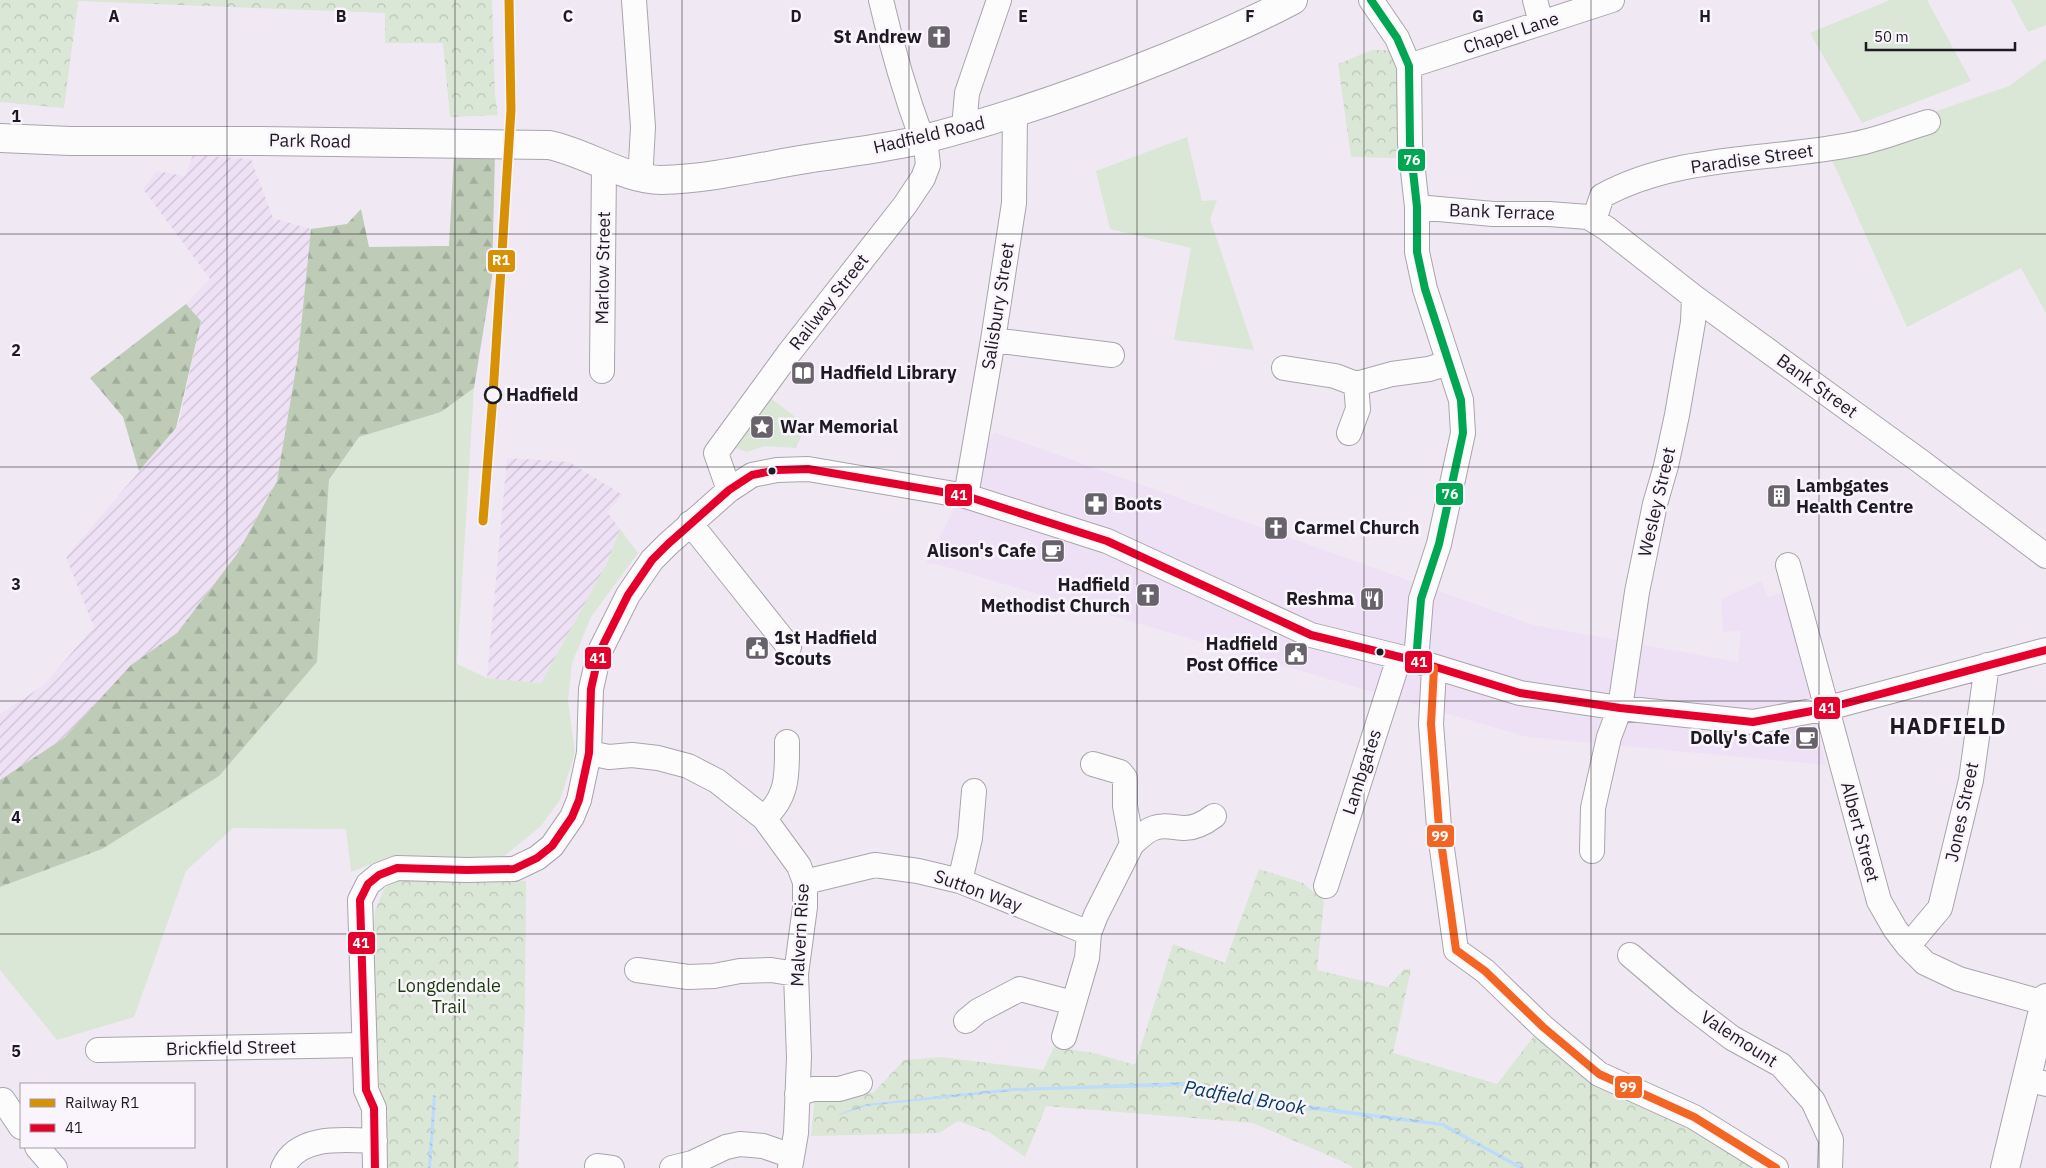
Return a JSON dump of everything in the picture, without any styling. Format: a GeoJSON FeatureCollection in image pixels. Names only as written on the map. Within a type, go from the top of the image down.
{"type":"FeatureCollection","features":[{"type":"Feature","properties":{"kind":"street"},"geometry":{"type":"LineString","coordinates":[[634,0],[642,126],[641,163],[638,176]]}},
{"type":"Feature","properties":{"kind":"street"},"geometry":{"type":"LineString","coordinates":[[881,0],[906,95],[924,139]]}},
{"type":"Feature","properties":{"kind":"street"},"geometry":{"type":"LineString","coordinates":[[968,128],[965,116],[967,93],[999,0]]}},
{"type":"Feature","properties":{"kind":"street","name":"Hadfield Road"},"geometry":{"type":"LineString","coordinates":[[549,145],[581,154],[604,165],[638,176],[659,180],[710,175],[924,139],[1015,114],[1133,71],[1229,32],[1294,0]]}},
{"type":"Feature","properties":{"kind":"street"},"geometry":{"type":"LineString","coordinates":[[1371,0],[1397,38],[1410,66],[1410,144],[1417,207],[1417,252],[1425,289],[1461,400],[1463,433],[1439,544],[1421,599],[1416,662],[1432,724],[1438,808],[1456,950],[1485,971],[1543,1027],[1599,1074],[1694,1117],[1776,1168]]}},
{"type":"Feature","properties":{"kind":"street"},"geometry":{"type":"LineString","coordinates":[[1535,0],[1541,23]]}},
{"type":"Feature","properties":{"kind":"street","name":"Chapel Lane"},"geometry":{"type":"LineString","coordinates":[[1410,66],[1612,0]]}},
{"type":"Feature","properties":{"kind":"street","name":"Salisbury Street"},"geometry":{"type":"LineString","coordinates":[[966,496],[1014,203],[1015,114]]}},
{"type":"Feature","properties":{"kind":"street","name":"Paradise Street"},"geometry":{"type":"LineString","coordinates":[[1591,218],[1602,196],[1622,185],[1666,172],[1724,161],[1856,144],[1928,122]]}},
{"type":"Feature","properties":{"kind":"street","name":"Park Road"},"geometry":{"type":"LineString","coordinates":[[0,138],[70,141],[261,141],[549,145]]}},
{"type":"Feature","properties":{"kind":"street","name":"Railway Street"},"geometry":{"type":"LineString","coordinates":[[729,490],[716,453],[789,353],[905,205],[923,178],[928,165],[924,139]]}},
{"type":"Feature","properties":{"kind":"street","name":"Marlow Street"},"geometry":{"type":"LineString","coordinates":[[602,371],[604,165]]}},
{"type":"Feature","properties":{"kind":"street","name":"Bank Terrace"},"geometry":{"type":"LineString","coordinates":[[1417,207],[1493,214],[1549,214],[1591,218]]}},
{"type":"Feature","properties":{"kind":"street","name":"Bank Street"},"geometry":{"type":"LineString","coordinates":[[1591,218],[1694,297],[1920,461],[2046,556]]}},
{"type":"Feature","properties":{"kind":"street","name":"Wesley Street"},"geometry":{"type":"LineString","coordinates":[[1592,851],[1593,808],[1609,737],[1620,708],[1637,592],[1655,504],[1678,415],[1693,322],[1694,297]]}},
{"type":"Feature","properties":{"kind":"street"},"geometry":{"type":"LineString","coordinates":[[993,340],[1112,355]]}},
{"type":"Feature","properties":{"kind":"street"},"geometry":{"type":"LineString","coordinates":[[1284,368],[1335,376],[1356,384],[1392,374],[1429,369],[1448,362]]}},
{"type":"Feature","properties":{"kind":"street"},"geometry":{"type":"LineString","coordinates":[[1349,433],[1358,409],[1356,384]]}},
{"type":"Feature","properties":{"kind":"street"},"geometry":{"type":"LineString","coordinates":[[375,1168],[374,1108],[366,1090],[360,900],[368,884],[379,875],[397,868],[514,869],[538,858],[552,846],[572,818],[579,800],[589,753],[591,689],[599,653],[628,595],[652,560],[690,523],[729,490],[752,475],[777,470],[808,469],[966,496],[1107,541],[1311,635],[1416,662],[1520,693],[1620,708],[1753,722],[1828,708],[2046,650]]}},
{"type":"Feature","properties":{"kind":"street"},"geometry":{"type":"LineString","coordinates":[[690,523],[789,647]]}},
{"type":"Feature","properties":{"kind":"street","name":"Albert Street"},"geometry":{"type":"LineString","coordinates":[[1788,565],[1879,901],[1895,929],[1925,963],[1959,979],[2045,1000]]}},
{"type":"Feature","properties":{"kind":"street","name":"Lambgates"},"geometry":{"type":"LineString","coordinates":[[1326,886],[1416,662]]}},
{"type":"Feature","properties":{"kind":"street","name":"Jones Street"},"geometry":{"type":"LineString","coordinates":[[1908,946],[1940,908],[1971,780],[1987,666]]}},
{"type":"Feature","properties":{"kind":"street"},"geometry":{"type":"LineString","coordinates":[[764,818],[774,810],[783,795],[787,770],[787,742]]}},
{"type":"Feature","properties":{"kind":"street","name":"Malvern Rise"},"geometry":{"type":"LineString","coordinates":[[589,753],[609,757],[632,755],[658,758],[688,766],[717,781],[764,818],[799,866],[805,882],[802,934],[796,974],[799,1057],[796,1134],[791,1162]]}},
{"type":"Feature","properties":{"kind":"street"},"geometry":{"type":"LineString","coordinates":[[1093,764],[1120,772],[1125,778],[1125,806],[1132,844]]}},
{"type":"Feature","properties":{"kind":"street"},"geometry":{"type":"LineString","coordinates":[[960,881],[970,838],[974,791]]}},
{"type":"Feature","properties":{"kind":"street"},"geometry":{"type":"LineString","coordinates":[[1064,1038],[1087,958],[1089,933],[1096,915],[1132,844],[1143,833],[1155,827],[1187,828],[1203,824],[1214,816]]}},
{"type":"Feature","properties":{"kind":"street","name":"Sutton Way"},"geometry":{"type":"LineString","coordinates":[[805,882],[875,865],[918,871],[960,881],[1089,933]]}},
{"type":"Feature","properties":{"kind":"street","name":"Valemount"},"geometry":{"type":"LineString","coordinates":[[1630,955],[1684,1002],[1732,1038],[1781,1065],[1814,1101],[1831,1140],[1830,1168]]}},
{"type":"Feature","properties":{"kind":"street"},"geometry":{"type":"LineString","coordinates":[[637,970],[688,976],[714,976],[740,971],[771,970],[796,974]]}},
{"type":"Feature","properties":{"kind":"street"},"geometry":{"type":"LineString","coordinates":[[966,1021],[978,1011],[1020,989],[1073,1003]]}},
{"type":"Feature","properties":{"kind":"street"},"geometry":{"type":"LineString","coordinates":[[2005,1168],[2036,1081],[2045,1000]]}},
{"type":"Feature","properties":{"kind":"street","name":"Brickfield Street"},"geometry":{"type":"LineString","coordinates":[[98,1050],[364,1045]]}},
{"type":"Feature","properties":{"kind":"street"},"geometry":{"type":"LineString","coordinates":[[797,1094],[813,1090],[840,1089],[860,1082]]}},
{"type":"Feature","properties":{"kind":"street"},"geometry":{"type":"LineString","coordinates":[[2,1100],[20,1126]]}},
{"type":"Feature","properties":{"kind":"street"},"geometry":{"type":"LineString","coordinates":[[283,1168],[301,1148],[327,1140],[375,1141]]}},
{"type":"Feature","properties":{"kind":"street"},"geometry":{"type":"LineString","coordinates":[[672,1168],[692,1163],[740,1144],[763,1146],[791,1162]]}},
{"type":"Feature","properties":{"kind":"street"},"geometry":{"type":"LineString","coordinates":[[38,1148],[55,1168]]}},
{"type":"Feature","properties":{"kind":"shaded area"},"geometry":{"type":"Polygon","coordinates":[[[193,155],[251,159],[273,218],[311,229],[298,356],[277,481],[237,554],[177,633],[131,665],[64,738],[0,780],[0,714],[44,685],[94,627],[66,557],[178,426],[201,321],[186,304],[210,279],[143,189],[156,171],[185,176],[193,155]]]}},
{"type":"Feature","properties":{"kind":"shaded area"},"geometry":{"type":"Polygon","coordinates":[[[994,432],[1534,625],[1738,662],[1741,631],[1723,632],[1721,599],[1762,581],[1767,597],[1785,592],[1826,765],[1527,737],[935,564],[926,563],[994,432]]]}},
{"type":"Feature","properties":{"kind":"shaded area"},"geometry":{"type":"Polygon","coordinates":[[[507,458],[569,462],[623,495],[607,512],[620,529],[607,563],[541,683],[487,678],[507,458]]]}},
{"type":"Feature","properties":{"kind":"green space"},"geometry":{"type":"Polygon","coordinates":[[[0,0],[492,0],[495,95],[498,115],[450,117],[443,43],[385,43],[385,13],[78,1],[64,108],[0,102],[0,0]]]}},
{"type":"Feature","properties":{"kind":"green space"},"geometry":{"type":"Polygon","coordinates":[[[1890,0],[1927,0],[1971,81],[1862,123],[1810,33],[1890,0]]]}},
{"type":"Feature","properties":{"kind":"green space"},"geometry":{"type":"Polygon","coordinates":[[[2011,0],[2046,0],[2046,25],[2028,32],[2011,0]]]}},
{"type":"Feature","properties":{"kind":"green space"},"geometry":{"type":"Polygon","coordinates":[[[1372,50],[1389,50],[1399,75],[1401,102],[1396,158],[1351,157],[1338,64],[1372,50]]]}},
{"type":"Feature","properties":{"kind":"green space"},"geometry":{"type":"Polygon","coordinates":[[[2046,59],[2046,313],[2021,268],[1907,327],[1827,149],[2009,86],[2046,59]]]}},
{"type":"Feature","properties":{"kind":"green space"},"geometry":{"type":"Polygon","coordinates":[[[1187,137],[1202,201],[1217,200],[1210,219],[1254,350],[1174,340],[1191,248],[1110,229],[1096,171],[1187,137]]]}},
{"type":"Feature","properties":{"kind":"green space"},"geometry":{"type":"Polygon","coordinates":[[[454,154],[495,155],[492,277],[474,388],[441,412],[359,437],[329,480],[317,662],[219,776],[102,849],[0,887],[0,780],[64,738],[131,665],[177,633],[237,554],[277,481],[298,356],[311,229],[347,224],[361,209],[369,247],[449,246],[454,154]]]}},
{"type":"Feature","properties":{"kind":"green space"},"geometry":{"type":"Polygon","coordinates":[[[186,304],[201,321],[176,428],[139,471],[123,417],[90,378],[186,304]]]}},
{"type":"Feature","properties":{"kind":"green space"},"geometry":{"type":"Polygon","coordinates":[[[474,388],[457,664],[487,678],[541,683],[607,563],[620,529],[638,553],[591,617],[572,663],[568,701],[575,753],[560,800],[541,826],[497,862],[392,856],[351,872],[346,829],[233,828],[186,871],[134,1017],[57,1040],[0,970],[0,887],[102,849],[317,662],[329,481],[359,437],[441,412],[474,388]]]}},
{"type":"Feature","properties":{"kind":"green space"},"geometry":{"type":"Polygon","coordinates":[[[769,397],[806,425],[796,448],[765,446],[747,452],[733,447],[769,397]]]}},
{"type":"Feature","properties":{"kind":"green space"},"geometry":{"type":"Polygon","coordinates":[[[758,416],[766,416],[773,423],[773,431],[766,438],[758,438],[751,431],[751,423],[758,416]]]}},
{"type":"Feature","properties":{"kind":"green space"},"geometry":{"type":"Polygon","coordinates":[[[1259,869],[1303,883],[1324,901],[1317,970],[1388,987],[1404,969],[1411,969],[1393,1053],[1497,1084],[1541,1027],[1774,1168],[1353,1168],[1348,1164],[1253,1123],[1046,1106],[1025,1157],[989,1132],[958,1121],[939,1133],[811,1136],[815,1095],[873,1093],[904,1060],[941,1057],[1043,1070],[1054,1047],[1094,1053],[1135,1065],[1173,944],[1225,963],[1259,869]]]}},
{"type":"Feature","properties":{"kind":"green space","name":"Longdendale Trail"},"geometry":{"type":"Polygon","coordinates":[[[399,877],[526,881],[525,1011],[518,1168],[384,1168],[388,1111],[380,1094],[373,1000],[373,940],[375,911],[384,889],[399,877]]]}},
{"type":"Feature","properties":{"kind":"water","name":"Padfield Brook"},"geometry":{"type":"Polygon","coordinates":[[[1188,1082],[1251,1098],[1443,1123],[1525,1168],[1518,1168],[1442,1126],[1247,1102],[1183,1086],[1014,1091],[867,1106],[839,1115],[867,1104],[1013,1088],[1188,1082]]]}},
{"type":"Feature","properties":{"kind":"water"},"geometry":{"type":"Polygon","coordinates":[[[433,1095],[436,1096],[431,1168],[428,1168],[433,1095]]]}},
{"type":"Feature","properties":{"kind":"rail line","name":"R1"},"geometry":{"type":"LineString","coordinates":[[483,521],[511,110],[509,0]]}},
{"type":"Feature","properties":{"kind":"transit line","name":"76"},"geometry":{"type":"LineString","coordinates":[[1371,0],[1397,38],[1409,66],[1410,144],[1417,207],[1417,252],[1425,289],[1461,400],[1463,433],[1439,544],[1421,599],[1416,661]]}},
{"type":"Feature","properties":{"kind":"transit line","name":"41"},"geometry":{"type":"LineString","coordinates":[[375,1168],[374,1108],[366,1090],[360,900],[368,884],[379,875],[397,868],[514,869],[537,858],[552,846],[572,817],[579,800],[589,753],[591,689],[599,653],[628,595],[652,560],[668,544],[729,490],[752,475],[777,470],[808,469],[966,496],[1107,541],[1311,635],[1416,661],[1520,693],[1620,708],[1753,722],[1828,708],[2046,650]]}},
{"type":"Feature","properties":{"kind":"transit line","name":"99"},"geometry":{"type":"LineString","coordinates":[[1434,668],[1431,724],[1439,827],[1456,950],[1485,971],[1543,1027],[1599,1074],[1694,1117],[1776,1168]]}},
{"type":"Feature","properties":{"kind":"place","name":"St Andrew"},"geometry":{"type":"Point","coordinates":[939,37]}},
{"type":"Feature","properties":{"kind":"place","name":"Hadfield Library"},"geometry":{"type":"Point","coordinates":[803,373]}},
{"type":"Feature","properties":{"kind":"place","name":"Hadfield"},"geometry":{"type":"Point","coordinates":[493,395]}},
{"type":"Feature","properties":{"kind":"place","name":"War Memorial"},"geometry":{"type":"Point","coordinates":[762,427]}},
{"type":"Feature","properties":{"kind":"place","name":"Lambgates Health Centre"},"geometry":{"type":"Point","coordinates":[1779,496]}},
{"type":"Feature","properties":{"kind":"place","name":"Boots"},"geometry":{"type":"Point","coordinates":[1096,504]}},
{"type":"Feature","properties":{"kind":"place","name":"Carmel Church"},"geometry":{"type":"Point","coordinates":[1276,528]}},
{"type":"Feature","properties":{"kind":"place","name":"Alison's Cafe"},"geometry":{"type":"Point","coordinates":[1053,551]}},
{"type":"Feature","properties":{"kind":"place","name":"Hadfield Methodist Church"},"geometry":{"type":"Point","coordinates":[1148,595]}},
{"type":"Feature","properties":{"kind":"place","name":"Reshma"},"geometry":{"type":"Point","coordinates":[1372,599]}},
{"type":"Feature","properties":{"kind":"place","name":"1st Hadfield Scouts"},"geometry":{"type":"Point","coordinates":[757,648]}},
{"type":"Feature","properties":{"kind":"place","name":"Hadfield Post Office"},"geometry":{"type":"Point","coordinates":[1296,654]}},
{"type":"Feature","properties":{"kind":"place","name":"Dolly's Cafe"},"geometry":{"type":"Point","coordinates":[1807,738]}},
{"type":"Feature","properties":{"kind":"district","name":"HADFIELD"},"geometry":{"type":"Point","coordinates":[1948,726]}}]}
